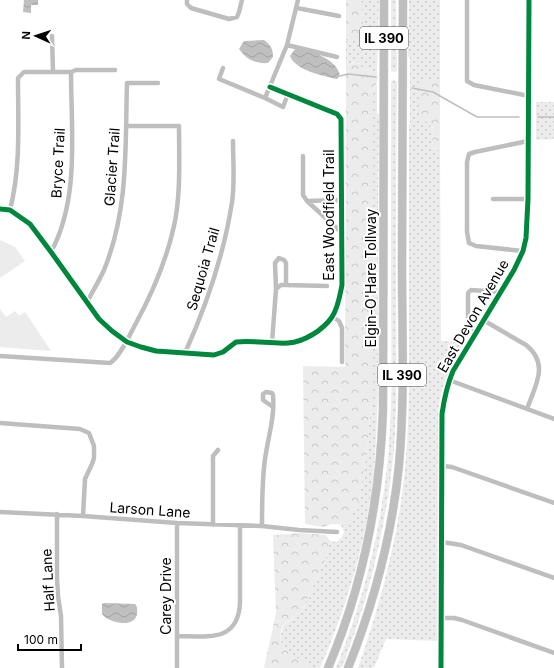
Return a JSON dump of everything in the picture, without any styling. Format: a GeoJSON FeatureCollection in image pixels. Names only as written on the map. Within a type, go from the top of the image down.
{"type":"FeatureCollection","features":[{"type":"Feature","properties":{"kind":"highway","name":"Elgin-O'Hare Tollway"},"geometry":{"type":"LineString","coordinates":[[327,668],[332,659],[351,606],[364,556],[374,506],[381,447],[383,410],[384,0]]}},
{"type":"Feature","properties":{"kind":"highway","name":"IL 390"},"geometry":{"type":"LineString","coordinates":[[348,668],[366,620],[380,571],[390,524],[399,465],[402,385],[403,0]]}},
{"type":"Feature","properties":{"kind":"street"},"geometry":{"type":"LineString","coordinates":[[187,0],[187,4],[191,8],[229,18],[237,17],[242,0]]}},
{"type":"Feature","properties":{"kind":"street"},"geometry":{"type":"LineString","coordinates":[[265,98],[287,45],[298,0]]}},
{"type":"Feature","properties":{"kind":"street"},"geometry":{"type":"LineString","coordinates":[[467,0],[467,81],[474,85],[529,96]]}},
{"type":"Feature","properties":{"kind":"street","name":"East Devon Avenue"},"geometry":{"type":"LineString","coordinates":[[441,668],[442,414],[449,380],[483,320],[514,270],[523,251],[527,225],[528,199],[529,0]]}},
{"type":"Feature","properties":{"kind":"street"},"geometry":{"type":"LineString","coordinates":[[297,8],[339,16]]}},
{"type":"Feature","properties":{"kind":"street"},"geometry":{"type":"LineString","coordinates":[[52,36],[53,72]]}},
{"type":"Feature","properties":{"kind":"street"},"geometry":{"type":"LineString","coordinates":[[287,45],[337,57]]}},
{"type":"Feature","properties":{"kind":"street"},"geometry":{"type":"LineString","coordinates":[[223,68],[219,78],[283,107],[288,94],[270,87]]}},
{"type":"Feature","properties":{"kind":"street"},"geometry":{"type":"LineString","coordinates":[[10,210],[15,193],[18,170],[18,78],[20,74],[24,72],[115,70]]}},
{"type":"Feature","properties":{"kind":"street","name":"Bryce Trail"},"geometry":{"type":"LineString","coordinates":[[51,252],[56,243],[65,214],[71,182],[71,72]]}},
{"type":"Feature","properties":{"kind":"street","name":"Glacier Trail"},"geometry":{"type":"LineString","coordinates":[[87,302],[104,270],[118,225],[124,189],[127,83],[158,83]]}},
{"type":"Feature","properties":{"kind":"street","name":"East Woodfield Trail"},"geometry":{"type":"LineString","coordinates":[[288,94],[337,114],[341,120],[342,285],[338,304],[333,317]]}},
{"type":"Feature","properties":{"kind":"street"},"geometry":{"type":"LineString","coordinates":[[0,356],[110,363],[114,361],[127,342],[152,295],[160,274],[174,225],[179,178],[180,126],[126,126]]}},
{"type":"Feature","properties":{"kind":"street","name":"Sequoia Trail"},"geometry":{"type":"LineString","coordinates":[[185,353],[201,317],[222,254],[232,201],[233,140]]}},
{"type":"Feature","properties":{"kind":"street"},"geometry":{"type":"LineString","coordinates":[[523,251],[476,246],[469,242],[467,232],[467,162],[469,154],[528,141]]}},
{"type":"Feature","properties":{"kind":"street"},"geometry":{"type":"LineString","coordinates":[[303,156],[303,195],[307,201],[341,232]]}},
{"type":"Feature","properties":{"kind":"street"},"geometry":{"type":"LineString","coordinates":[[493,199],[528,199]]}},
{"type":"Feature","properties":{"kind":"street"},"geometry":{"type":"LineString","coordinates":[[307,201],[341,200]]}},
{"type":"Feature","properties":{"kind":"street"},"geometry":{"type":"LineString","coordinates":[[0,209],[10,210],[30,224],[105,325],[127,342],[156,351],[216,354],[223,352],[233,343],[238,341],[289,343],[301,340],[319,330],[333,317],[339,321],[342,328],[342,362]]}},
{"type":"Feature","properties":{"kind":"street"},"geometry":{"type":"LineString","coordinates":[[272,343],[276,289],[275,263],[279,258],[284,260],[286,263],[286,285]]}},
{"type":"Feature","properties":{"kind":"street"},"geometry":{"type":"LineString","coordinates":[[276,289],[281,285],[327,286]]}},
{"type":"Feature","properties":{"kind":"street","name":"East Devon Avenue"},"geometry":{"type":"LineString","coordinates":[[476,332],[468,322],[468,293],[471,290],[501,292]]}},
{"type":"Feature","properties":{"kind":"street"},"geometry":{"type":"LineString","coordinates":[[483,320],[526,345],[532,350],[537,358],[539,369],[538,378],[527,409]]}},
{"type":"Feature","properties":{"kind":"street"},"geometry":{"type":"LineString","coordinates":[[449,380],[554,419]]}},
{"type":"Feature","properties":{"kind":"street"},"geometry":{"type":"LineString","coordinates":[[262,526],[262,480],[271,433],[273,407]]}},
{"type":"Feature","properties":{"kind":"street"},"geometry":{"type":"LineString","coordinates":[[0,423],[80,429],[89,434],[94,446],[94,458],[85,479],[83,516]]}},
{"type":"Feature","properties":{"kind":"street"},"geometry":{"type":"LineString","coordinates":[[213,525],[213,456],[218,450]]}},
{"type":"Feature","properties":{"kind":"street"},"geometry":{"type":"LineString","coordinates":[[442,466],[452,467],[554,503]]}},
{"type":"Feature","properties":{"kind":"street","name":"Larson Lane"},"geometry":{"type":"LineString","coordinates":[[0,512],[57,514],[213,525],[262,526],[337,532]]}},
{"type":"Feature","properties":{"kind":"street","name":"Half Lane"},"geometry":{"type":"LineString","coordinates":[[57,514],[57,578],[61,616],[62,668]]}},
{"type":"Feature","properties":{"kind":"street","name":"Carey Drive"},"geometry":{"type":"LineString","coordinates":[[177,523],[178,668]]}},
{"type":"Feature","properties":{"kind":"street"},"geometry":{"type":"LineString","coordinates":[[177,636],[218,636],[230,630],[236,622],[239,614],[240,603],[240,526]]}},
{"type":"Feature","properties":{"kind":"street"},"geometry":{"type":"LineString","coordinates":[[442,542],[461,545],[554,578]]}},
{"type":"Feature","properties":{"kind":"street"},"geometry":{"type":"LineString","coordinates":[[442,618],[462,620],[554,653]]}},
{"type":"Feature","properties":{"kind":"green space"},"geometry":{"type":"Polygon","coordinates":[[[346,0],[362,0],[363,27],[361,37],[358,41],[346,40],[346,0]]]}},
{"type":"Feature","properties":{"kind":"green space"},"geometry":{"type":"Polygon","coordinates":[[[362,0],[379,0],[377,72],[361,68],[360,63],[354,62],[346,66],[346,40],[357,41],[362,34],[362,0]]]}},
{"type":"Feature","properties":{"kind":"green space"},"geometry":{"type":"Polygon","coordinates":[[[391,0],[396,0],[397,71],[394,72],[391,71],[391,0]]]}},
{"type":"Feature","properties":{"kind":"green space"},"geometry":{"type":"Polygon","coordinates":[[[409,0],[440,0],[440,81],[420,81],[429,123],[433,129],[433,147],[440,151],[441,341],[465,342],[447,376],[441,393],[438,413],[440,641],[386,639],[374,668],[358,668],[374,620],[388,570],[398,519],[407,449],[409,371],[409,0]]]}},
{"type":"Feature","properties":{"kind":"green space"},"geometry":{"type":"Polygon","coordinates":[[[358,61],[362,68],[377,72],[378,75],[377,83],[371,92],[371,406],[360,496],[349,525],[332,524],[323,527],[305,524],[303,366],[345,367],[346,66],[358,61]]]}},
{"type":"Feature","properties":{"kind":"green space"},"geometry":{"type":"Polygon","coordinates":[[[394,79],[397,82],[396,388],[394,448],[382,531],[369,585],[353,639],[343,665],[341,668],[336,668],[356,614],[371,559],[382,502],[389,445],[391,387],[391,82],[394,79]]]}},
{"type":"Feature","properties":{"kind":"green space"},"geometry":{"type":"Polygon","coordinates":[[[420,81],[440,81],[440,151],[433,147],[433,128],[429,123],[420,119],[420,81]]]}},
{"type":"Feature","properties":{"kind":"green space"},"geometry":{"type":"Polygon","coordinates":[[[377,84],[377,114],[379,115],[378,371],[376,435],[370,502],[366,526],[354,574],[339,622],[320,668],[306,668],[308,666],[294,658],[280,640],[283,626],[302,611],[326,558],[330,541],[336,542],[341,538],[344,532],[341,525],[349,524],[360,496],[366,456],[371,406],[371,92],[377,84]]]}},
{"type":"Feature","properties":{"kind":"green space"},"geometry":{"type":"Polygon","coordinates":[[[536,102],[554,102],[554,139],[536,140],[536,102]]]}},
{"type":"Feature","properties":{"kind":"green space"},"geometry":{"type":"Polygon","coordinates":[[[0,240],[15,247],[25,261],[0,278],[0,240]]]}},
{"type":"Feature","properties":{"kind":"green space"},"geometry":{"type":"Polygon","coordinates":[[[0,309],[6,317],[15,311],[19,316],[25,312],[51,351],[0,347],[0,309]]]}},
{"type":"Feature","properties":{"kind":"green space"},"geometry":{"type":"Polygon","coordinates":[[[300,533],[326,535],[330,541],[326,558],[302,611],[282,626],[280,640],[294,658],[302,659],[308,666],[306,668],[264,668],[276,613],[273,535],[300,533]]]}},
{"type":"Feature","properties":{"kind":"water"},"geometry":{"type":"Polygon","coordinates":[[[24,0],[38,0],[38,5],[31,5],[31,13],[23,12],[24,0]]]}},
{"type":"Feature","properties":{"kind":"water"},"geometry":{"type":"Polygon","coordinates":[[[264,40],[270,45],[273,52],[273,57],[268,63],[259,63],[251,60],[239,49],[244,41],[264,40]]]}},
{"type":"Feature","properties":{"kind":"water"},"geometry":{"type":"Polygon","coordinates":[[[295,49],[308,51],[329,60],[338,70],[340,76],[337,79],[303,69],[293,61],[290,56],[295,49]]]}},
{"type":"Feature","properties":{"kind":"water"},"geometry":{"type":"Polygon","coordinates":[[[102,604],[135,604],[137,607],[137,616],[129,622],[119,623],[105,617],[102,614],[102,604]]]}},
{"type":"Feature","properties":{"kind":"waterway"},"geometry":{"type":"LineString","coordinates":[[340,76],[348,74],[376,77]]}},
{"type":"Feature","properties":{"kind":"waterway"},"geometry":{"type":"LineString","coordinates":[[412,88],[433,92],[477,117],[519,117]]}},
{"type":"Feature","properties":{"kind":"waterway"},"geometry":{"type":"LineString","coordinates":[[538,117],[554,117]]}},
{"type":"Feature","properties":{"kind":"cycle path"},"geometry":{"type":"LineString","coordinates":[[441,668],[442,414],[446,392],[453,371],[514,270],[523,251],[526,238],[528,199],[529,0]]}},
{"type":"Feature","properties":{"kind":"cycle path"},"geometry":{"type":"LineString","coordinates":[[0,209],[10,210],[30,224],[99,319],[127,342],[156,351],[214,355],[223,352],[236,342],[249,341],[288,343],[307,338],[324,326],[332,317],[340,297],[342,285],[341,119],[337,114],[270,87]]}}]}
